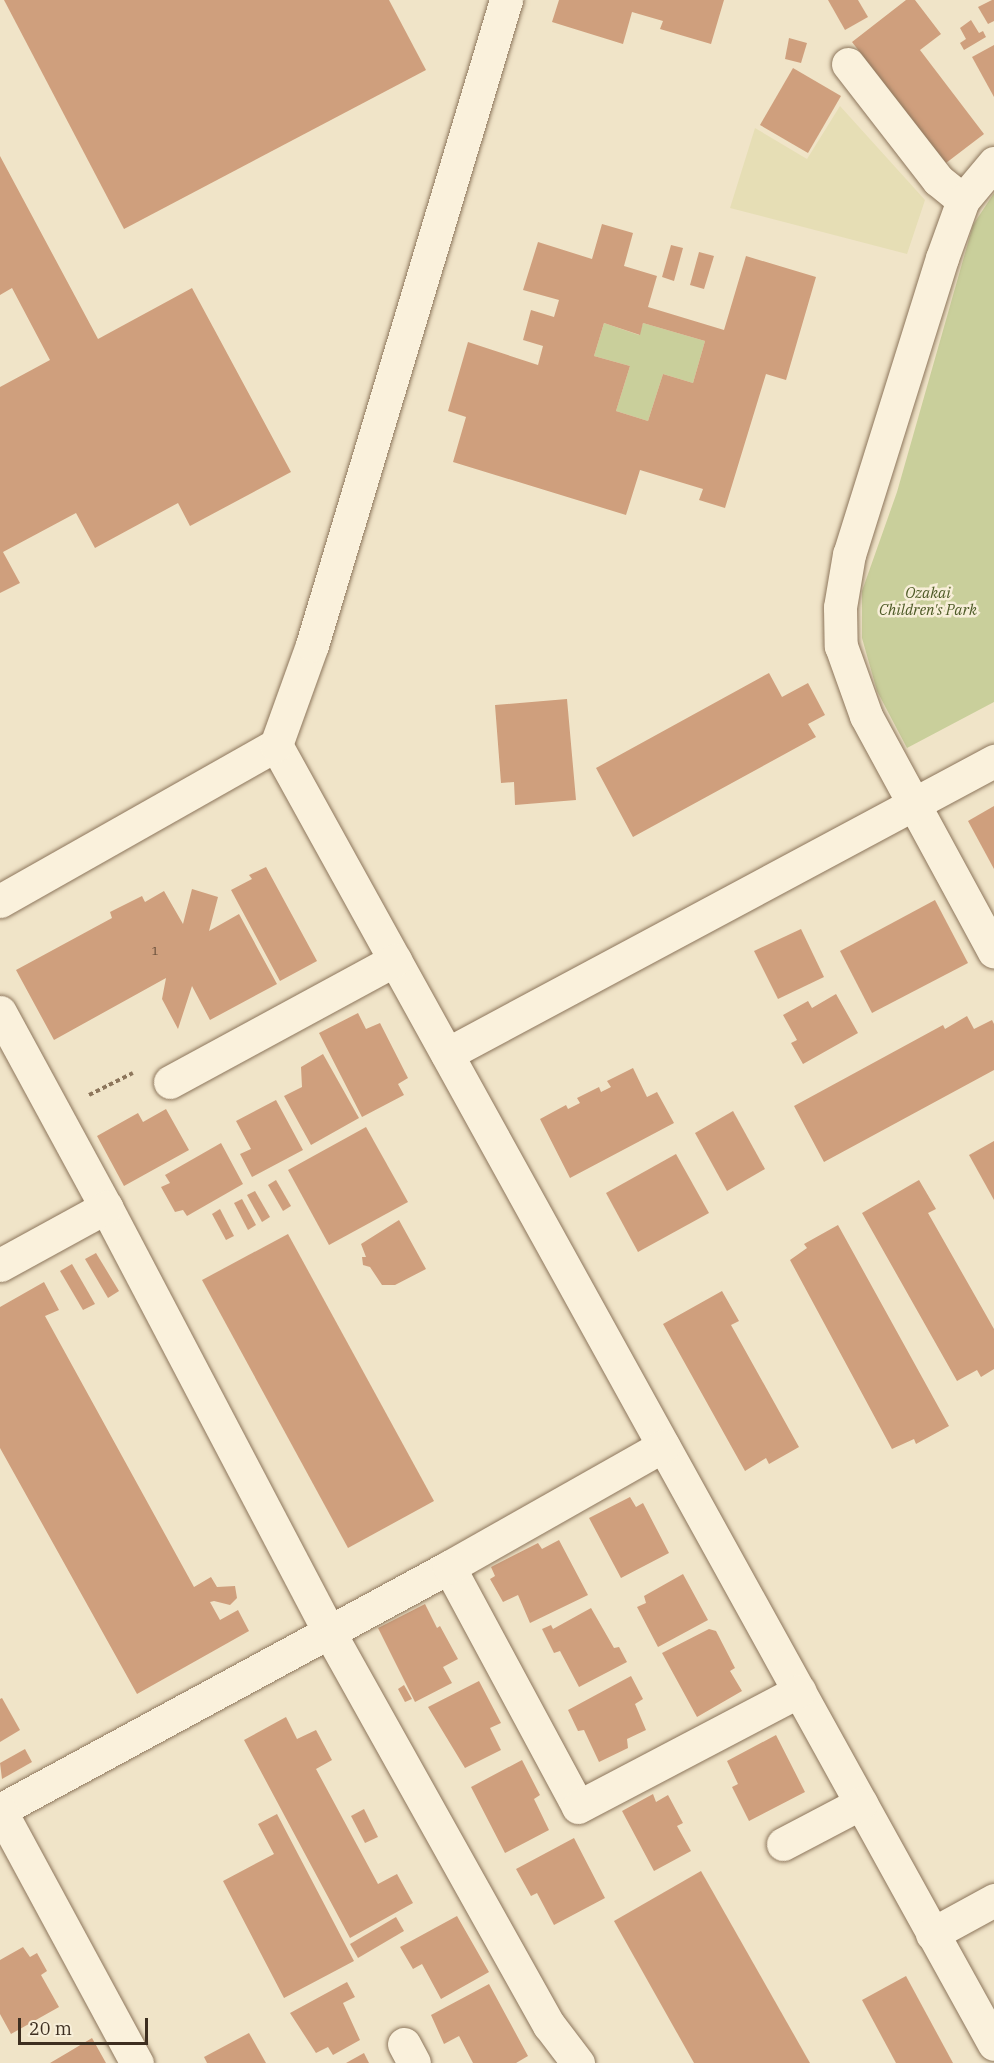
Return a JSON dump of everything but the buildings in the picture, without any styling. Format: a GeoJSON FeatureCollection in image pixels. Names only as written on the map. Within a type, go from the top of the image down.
{"type":"FeatureCollection","features":[{"type":"Feature","properties":{"kind":"street"},"geometry":{"type":"LineString","coordinates":[[0,901],[276,745],[312,645],[506,0]]}},
{"type":"Feature","properties":{"kind":"street"},"geometry":{"type":"LineString","coordinates":[[848,64],[938,180],[963,200]]}},
{"type":"Feature","properties":{"kind":"street"},"geometry":{"type":"LineString","coordinates":[[994,163],[963,200],[849,554],[840,607],[841,646],[866,716],[994,952]]}},
{"type":"Feature","properties":{"kind":"street"},"geometry":{"type":"LineString","coordinates":[[276,745],[994,2044]]}},
{"type":"Feature","properties":{"kind":"street"},"geometry":{"type":"LineString","coordinates":[[447,1054],[994,761]]}},
{"type":"Feature","properties":{"kind":"street"},"geometry":{"type":"LineString","coordinates":[[170,1083],[395,960]]}},
{"type":"Feature","properties":{"kind":"street"},"geometry":{"type":"LineString","coordinates":[[0,1012],[106,1207],[328,1630],[549,2025],[578,2063]]}},
{"type":"Feature","properties":{"kind":"street"},"geometry":{"type":"LineString","coordinates":[[0,1264],[106,1207]]}},
{"type":"Feature","properties":{"kind":"street"},"geometry":{"type":"LineString","coordinates":[[137,2063],[0,1810],[328,1630],[449,1567],[663,1446]]}},
{"type":"Feature","properties":{"kind":"street"},"geometry":{"type":"LineString","coordinates":[[449,1567],[579,1807],[799,1691]]}},
{"type":"Feature","properties":{"kind":"street"},"geometry":{"type":"LineString","coordinates":[[783,1844],[861,1803]]}},
{"type":"Feature","properties":{"kind":"street"},"geometry":{"type":"LineString","coordinates":[[932,1934],[994,1900]]}},
{"type":"Feature","properties":{"kind":"path"},"geometry":{"type":"LineString","coordinates":[[54,1112],[145,1067],[170,1083]]}},
{"type":"Feature","properties":{"kind":"shaded area"},"geometry":{"type":"Polygon","coordinates":[[[840,106],[925,200],[907,254],[730,208],[755,128],[807,159],[840,106]]]}},
{"type":"Feature","properties":{"kind":"green space","name":"Ozakai Children's Park"},"geometry":{"type":"Polygon","coordinates":[[[994,193],[994,702],[907,748],[877,691],[862,638],[862,591],[897,492],[973,225],[994,193]]]}},
{"type":"Feature","properties":{"kind":"green space"},"geometry":{"type":"Polygon","coordinates":[[[604,323],[639,335],[643,323],[705,341],[693,383],[663,374],[648,421],[616,411],[630,366],[594,356],[604,323]]]}}]}
